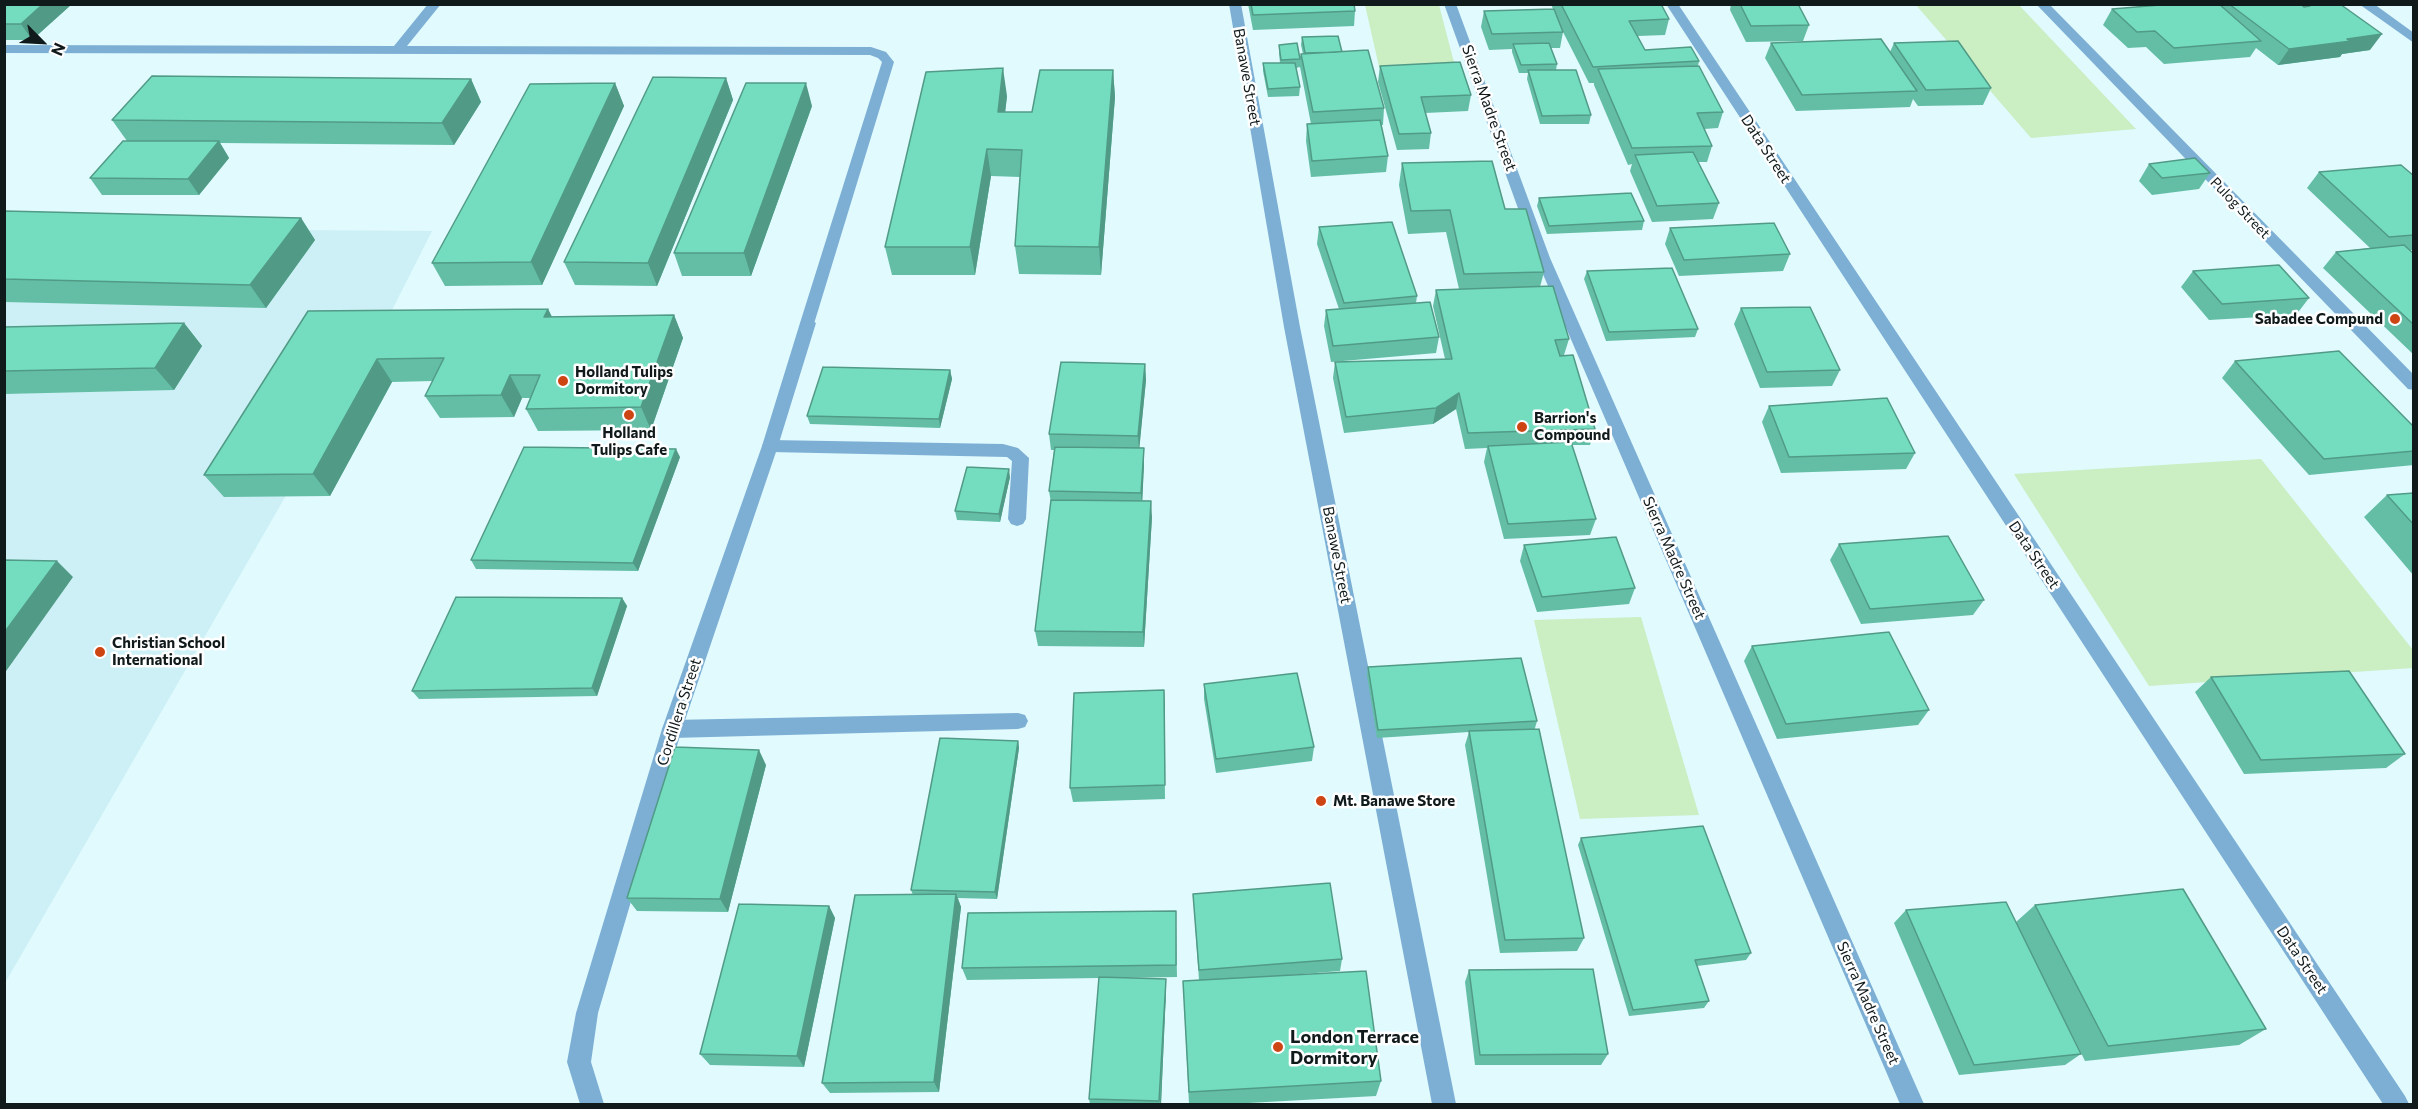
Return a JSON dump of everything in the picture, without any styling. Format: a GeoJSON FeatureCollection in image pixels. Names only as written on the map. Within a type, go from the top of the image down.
{"type":"FeatureCollection","features":[{"type":"Feature","properties":{"kind":"street"},"geometry":{"type":"LineString","coordinates":[[4,49],[397,50],[435,4]]}},
{"type":"Feature","properties":{"kind":"street","name":"Banawe Street"},"geometry":{"type":"LineString","coordinates":[[1235,4],[1292,327],[1444,1104]]}},
{"type":"Feature","properties":{"kind":"street","name":"Sierra Madre Street"},"geometry":{"type":"LineString","coordinates":[[1450,4],[1544,258],[1912,1104]]}},
{"type":"Feature","properties":{"kind":"street","name":"Data Street"},"geometry":{"type":"LineString","coordinates":[[1672,4],[2397,1104]]}},
{"type":"Feature","properties":{"kind":"street","name":"Pulog Street"},"geometry":{"type":"LineString","coordinates":[[2042,4],[2414,385]]}},
{"type":"Feature","properties":{"kind":"street"},"geometry":{"type":"LineString","coordinates":[[2365,4],[2414,39]]}},
{"type":"Feature","properties":{"kind":"street","name":"Cordillera Street"},"geometry":{"type":"LineString","coordinates":[[397,50],[871,51],[882,55],[888,62],[770,446],[672,729],[587,1013],[579,1062],[592,1104]]}},
{"type":"Feature","properties":{"kind":"street"},"geometry":{"type":"LineString","coordinates":[[770,446],[1012,452],[1021,458],[1017,519]]}},
{"type":"Feature","properties":{"kind":"street"},"geometry":{"type":"LineString","coordinates":[[672,729],[1018,721]]}},
{"type":"Feature","properties":{"kind":"shaded area","name":"Christian School International"},"geometry":{"type":"Polygon","coordinates":[[[5,228],[432,231],[386,322],[5,983],[5,228]]]}},
{"type":"Feature","properties":{"kind":"green space"},"geometry":{"type":"Polygon","coordinates":[[[1365,5],[1439,5],[1456,70],[1380,71],[1365,5]]]}},
{"type":"Feature","properties":{"kind":"green space"},"geometry":{"type":"Polygon","coordinates":[[[1916,5],[2019,5],[2136,129],[2031,138],[1916,5]]]}},
{"type":"Feature","properties":{"kind":"green space"},"geometry":{"type":"Polygon","coordinates":[[[2261,459],[2413,650],[2413,668],[2149,686],[2014,474],[2261,459]]]}},
{"type":"Feature","properties":{"kind":"green space"},"geometry":{"type":"Polygon","coordinates":[[[1641,617],[1699,815],[1580,819],[1534,620],[1641,617]]]}},
{"type":"Feature","properties":{"kind":"building"},"geometry":{"type":"Polygon","coordinates":[[[4,4],[43,4],[21,24],[4,24],[4,4]]]}},
{"type":"Feature","properties":{"kind":"building"},"geometry":{"type":"Polygon","coordinates":[[[1251,4],[1354,4],[1355,11],[1253,15],[1251,4]]]}},
{"type":"Feature","properties":{"kind":"building"},"geometry":{"type":"Polygon","coordinates":[[[1561,4],[1661,4],[1669,19],[1629,21],[1645,50],[1691,47],[1699,61],[1593,67],[1561,4]]]}},
{"type":"Feature","properties":{"kind":"building"},"geometry":{"type":"Polygon","coordinates":[[[1740,4],[1798,4],[1809,25],[1751,26],[1740,4]]]}},
{"type":"Feature","properties":{"kind":"building"},"geometry":{"type":"Polygon","coordinates":[[[2172,4],[2219,4],[2261,41],[2174,48],[2155,31],[2137,32],[2112,9],[2172,4]]]}},
{"type":"Feature","properties":{"kind":"building"},"geometry":{"type":"Polygon","coordinates":[[[2229,4],[2300,4],[2304,7],[2310,6],[2308,4],[2340,4],[2382,34],[2347,39],[2351,41],[2289,49],[2229,4]]]}},
{"type":"Feature","properties":{"kind":"building"},"geometry":{"type":"Polygon","coordinates":[[[1554,9],[1563,32],[1492,34],[1484,11],[1554,9]]]}},
{"type":"Feature","properties":{"kind":"building"},"geometry":{"type":"Polygon","coordinates":[[[1338,36],[1342,52],[1305,53],[1302,37],[1338,36]]]}},
{"type":"Feature","properties":{"kind":"building"},"geometry":{"type":"Polygon","coordinates":[[[1881,39],[1917,91],[1802,95],[1771,43],[1881,39]]]}},
{"type":"Feature","properties":{"kind":"building"},"geometry":{"type":"Polygon","coordinates":[[[1958,41],[1991,88],[1926,90],[1894,43],[1958,41]]]}},
{"type":"Feature","properties":{"kind":"building"},"geometry":{"type":"Polygon","coordinates":[[[1297,43],[1300,59],[1281,60],[1279,45],[1297,43]]]}},
{"type":"Feature","properties":{"kind":"building"},"geometry":{"type":"Polygon","coordinates":[[[1549,43],[1557,64],[1521,65],[1513,44],[1549,43]]]}},
{"type":"Feature","properties":{"kind":"building"},"geometry":{"type":"Polygon","coordinates":[[[1368,50],[1384,108],[1313,112],[1301,54],[1368,50]]]}},
{"type":"Feature","properties":{"kind":"building"},"geometry":{"type":"Polygon","coordinates":[[[1460,62],[1471,95],[1421,97],[1431,133],[1399,134],[1380,66],[1460,62]]]}},
{"type":"Feature","properties":{"kind":"building"},"geometry":{"type":"Polygon","coordinates":[[[1263,63],[1295,63],[1300,87],[1268,89],[1263,63]]]}},
{"type":"Feature","properties":{"kind":"building"},"geometry":{"type":"Polygon","coordinates":[[[1699,66],[1723,112],[1697,113],[1712,146],[1632,148],[1598,69],[1699,66]]]}},
{"type":"Feature","properties":{"kind":"building"},"geometry":{"type":"Polygon","coordinates":[[[1003,68],[998,112],[1032,112],[1040,70],[1113,70],[1099,247],[1015,246],[1022,150],[987,149],[970,247],[885,247],[926,72],[1003,68]]]}},
{"type":"Feature","properties":{"kind":"building"},"geometry":{"type":"Polygon","coordinates":[[[1528,70],[1576,70],[1591,115],[1542,116],[1528,70]]]}},
{"type":"Feature","properties":{"kind":"building"},"geometry":{"type":"Polygon","coordinates":[[[152,76],[471,79],[442,123],[112,120],[152,76]]]}},
{"type":"Feature","properties":{"kind":"building"},"geometry":{"type":"Polygon","coordinates":[[[653,77],[726,78],[648,263],[564,262],[653,77]]]}},
{"type":"Feature","properties":{"kind":"building"},"geometry":{"type":"Polygon","coordinates":[[[615,83],[531,262],[432,263],[530,84],[615,83]]]}},
{"type":"Feature","properties":{"kind":"building"},"geometry":{"type":"Polygon","coordinates":[[[746,83],[806,83],[744,253],[674,253],[746,83]]]}},
{"type":"Feature","properties":{"kind":"building"},"geometry":{"type":"Polygon","coordinates":[[[1380,120],[1388,156],[1312,161],[1307,124],[1380,120]]]}},
{"type":"Feature","properties":{"kind":"building"},"geometry":{"type":"Polygon","coordinates":[[[123,141],[219,141],[188,179],[90,178],[123,141]]]}},
{"type":"Feature","properties":{"kind":"building"},"geometry":{"type":"Polygon","coordinates":[[[1693,152],[1719,203],[1657,206],[1635,155],[1693,152]]]}},
{"type":"Feature","properties":{"kind":"building"},"geometry":{"type":"Polygon","coordinates":[[[2195,158],[2210,173],[2162,178],[2149,164],[2195,158]]]}},
{"type":"Feature","properties":{"kind":"building"},"geometry":{"type":"Polygon","coordinates":[[[1492,161],[1505,209],[1526,209],[1544,272],[1464,274],[1450,210],[1411,211],[1402,163],[1492,161]]]}},
{"type":"Feature","properties":{"kind":"building"},"geometry":{"type":"Polygon","coordinates":[[[2401,165],[2414,176],[2414,235],[2389,237],[2319,172],[2401,165]]]}},
{"type":"Feature","properties":{"kind":"building"},"geometry":{"type":"Polygon","coordinates":[[[1631,193],[1644,221],[1549,226],[1539,198],[1631,193]]]}},
{"type":"Feature","properties":{"kind":"building"},"geometry":{"type":"Polygon","coordinates":[[[4,211],[301,218],[250,285],[4,279],[4,211]]]}},
{"type":"Feature","properties":{"kind":"building"},"geometry":{"type":"Polygon","coordinates":[[[1392,222],[1417,296],[1344,303],[1319,227],[1392,222]]]}},
{"type":"Feature","properties":{"kind":"building"},"geometry":{"type":"Polygon","coordinates":[[[1774,223],[1790,254],[1684,260],[1670,228],[1774,223]]]}},
{"type":"Feature","properties":{"kind":"building"},"geometry":{"type":"Polygon","coordinates":[[[2404,245],[2414,254],[2414,325],[2336,252],[2404,245]]]}},
{"type":"Feature","properties":{"kind":"building"},"geometry":{"type":"Polygon","coordinates":[[[2279,265],[2309,298],[2222,304],[2193,271],[2279,265]]]}},
{"type":"Feature","properties":{"kind":"building"},"geometry":{"type":"Polygon","coordinates":[[[1672,268],[1698,329],[1609,332],[1587,271],[1672,268]]]}},
{"type":"Feature","properties":{"kind":"building"},"geometry":{"type":"Polygon","coordinates":[[[1553,286],[1569,339],[1555,340],[1560,356],[1573,355],[1595,429],[1468,433],[1459,393],[1436,408],[1346,417],[1335,362],[1452,359],[1436,290],[1553,286]]]}},
{"type":"Feature","properties":{"kind":"building"},"geometry":{"type":"Polygon","coordinates":[[[1430,302],[1439,337],[1333,346],[1326,310],[1430,302]]]}},
{"type":"Feature","properties":{"kind":"building"},"geometry":{"type":"Polygon","coordinates":[[[1810,307],[1840,370],[1767,372],[1741,308],[1810,307]]]}},
{"type":"Feature","properties":{"kind":"building"},"geometry":{"type":"Polygon","coordinates":[[[548,309],[544,317],[674,315],[641,407],[526,409],[540,375],[510,375],[501,395],[425,396],[444,358],[377,359],[313,474],[204,475],[308,311],[548,309]]]}},
{"type":"Feature","properties":{"kind":"building"},"geometry":{"type":"Polygon","coordinates":[[[184,323],[155,368],[4,371],[4,327],[184,323]]]}},
{"type":"Feature","properties":{"kind":"building"},"geometry":{"type":"Polygon","coordinates":[[[2339,351],[2414,427],[2414,451],[2324,459],[2235,361],[2339,351]]]}},
{"type":"Feature","properties":{"kind":"building"},"geometry":{"type":"Polygon","coordinates":[[[1061,362],[1145,364],[1138,436],[1049,434],[1061,362]]]}},
{"type":"Feature","properties":{"kind":"building"},"geometry":{"type":"Polygon","coordinates":[[[823,367],[950,370],[939,419],[807,416],[823,367]]]}},
{"type":"Feature","properties":{"kind":"building"},"geometry":{"type":"Polygon","coordinates":[[[1887,398],[1915,453],[1789,457],[1769,406],[1887,398]]]}},
{"type":"Feature","properties":{"kind":"building"},"geometry":{"type":"Polygon","coordinates":[[[1571,442],[1596,519],[1508,524],[1488,446],[1571,442]]]}},
{"type":"Feature","properties":{"kind":"building"},"geometry":{"type":"Polygon","coordinates":[[[524,447],[676,449],[633,563],[471,560],[524,447]]]}},
{"type":"Feature","properties":{"kind":"building"},"geometry":{"type":"Polygon","coordinates":[[[1055,447],[1144,448],[1141,493],[1049,491],[1055,447]]]}},
{"type":"Feature","properties":{"kind":"building"},"geometry":{"type":"Polygon","coordinates":[[[967,467],[1009,469],[999,514],[955,511],[967,467]]]}},
{"type":"Feature","properties":{"kind":"building"},"geometry":{"type":"Polygon","coordinates":[[[2414,493],[2414,525],[2387,495],[2414,493]]]}},
{"type":"Feature","properties":{"kind":"building"},"geometry":{"type":"Polygon","coordinates":[[[1051,500],[1151,501],[1143,632],[1035,631],[1051,500]]]}},
{"type":"Feature","properties":{"kind":"building"},"geometry":{"type":"Polygon","coordinates":[[[1948,536],[1984,600],[1870,609],[1839,544],[1948,536]]]}},
{"type":"Feature","properties":{"kind":"building"},"geometry":{"type":"Polygon","coordinates":[[[1616,537],[1635,588],[1542,597],[1524,545],[1616,537]]]}},
{"type":"Feature","properties":{"kind":"building"},"geometry":{"type":"Polygon","coordinates":[[[4,560],[57,561],[4,633],[4,560]]]}},
{"type":"Feature","properties":{"kind":"building"},"geometry":{"type":"Polygon","coordinates":[[[456,597],[622,598],[592,688],[412,691],[456,597]]]}},
{"type":"Feature","properties":{"kind":"building"},"geometry":{"type":"Polygon","coordinates":[[[1889,632],[1929,710],[1786,724],[1752,646],[1889,632]]]}},
{"type":"Feature","properties":{"kind":"building"},"geometry":{"type":"Polygon","coordinates":[[[1521,658],[1537,721],[1378,730],[1368,667],[1521,658]]]}},
{"type":"Feature","properties":{"kind":"building"},"geometry":{"type":"Polygon","coordinates":[[[2349,671],[2405,754],[2261,760],[2211,677],[2349,671]]]}},
{"type":"Feature","properties":{"kind":"building"},"geometry":{"type":"Polygon","coordinates":[[[1297,673],[1314,747],[1216,759],[1204,684],[1297,673]]]}},
{"type":"Feature","properties":{"kind":"building"},"geometry":{"type":"Polygon","coordinates":[[[1164,690],[1165,785],[1070,788],[1074,693],[1164,690]]]}},
{"type":"Feature","properties":{"kind":"building"},"geometry":{"type":"Polygon","coordinates":[[[1539,729],[1584,938],[1505,940],[1469,731],[1539,729]]]}},
{"type":"Feature","properties":{"kind":"building"},"geometry":{"type":"Polygon","coordinates":[[[940,738],[1018,741],[995,892],[911,890],[940,738]]]}},
{"type":"Feature","properties":{"kind":"building"},"geometry":{"type":"Polygon","coordinates":[[[675,747],[759,750],[720,899],[627,898],[675,747]]]}},
{"type":"Feature","properties":{"kind":"building"},"geometry":{"type":"Polygon","coordinates":[[[1703,826],[1751,953],[1695,960],[1709,1001],[1633,1010],[1581,838],[1703,826]]]}},
{"type":"Feature","properties":{"kind":"building"},"geometry":{"type":"Polygon","coordinates":[[[1330,883],[1342,959],[1199,970],[1193,894],[1330,883]]]}},
{"type":"Feature","properties":{"kind":"building"},"geometry":{"type":"Polygon","coordinates":[[[2183,889],[2266,1029],[2108,1046],[2035,905],[2183,889]]]}},
{"type":"Feature","properties":{"kind":"building"},"geometry":{"type":"Polygon","coordinates":[[[956,894],[934,1082],[822,1083],[855,895],[956,894]]]}},
{"type":"Feature","properties":{"kind":"building"},"geometry":{"type":"Polygon","coordinates":[[[2006,902],[2081,1054],[1974,1065],[1906,910],[2006,902]]]}},
{"type":"Feature","properties":{"kind":"building"},"geometry":{"type":"Polygon","coordinates":[[[739,904],[829,906],[797,1056],[700,1054],[739,904]]]}},
{"type":"Feature","properties":{"kind":"building"},"geometry":{"type":"Polygon","coordinates":[[[1176,911],[1176,965],[962,968],[968,913],[1176,911]]]}},
{"type":"Feature","properties":{"kind":"building"},"geometry":{"type":"Polygon","coordinates":[[[1593,969],[1608,1054],[1480,1055],[1469,970],[1593,969]]]}},
{"type":"Feature","properties":{"kind":"building","name":"London Terrace Dormitory"},"geometry":{"type":"Polygon","coordinates":[[[1366,971],[1381,1081],[1189,1092],[1183,981],[1366,971]]]}},
{"type":"Feature","properties":{"kind":"building"},"geometry":{"type":"Polygon","coordinates":[[[1099,977],[1166,979],[1159,1101],[1089,1099],[1099,977]]]}},
{"type":"Feature","properties":{"kind":"place","name":"Sabadee Compund"},"geometry":{"type":"Point","coordinates":[2395,319]}},
{"type":"Feature","properties":{"kind":"place","name":"Holland Tulips Dormitory"},"geometry":{"type":"Point","coordinates":[563,381]}},
{"type":"Feature","properties":{"kind":"place","name":"Holland Tulips Cafe"},"geometry":{"type":"Point","coordinates":[629,415]}},
{"type":"Feature","properties":{"kind":"place","name":"Barrion's Compound"},"geometry":{"type":"Point","coordinates":[1522,427]}},
{"type":"Feature","properties":{"kind":"place","name":"Christian School International"},"geometry":{"type":"Point","coordinates":[100,652]}},
{"type":"Feature","properties":{"kind":"place","name":"Mt. Banawe Store"},"geometry":{"type":"Point","coordinates":[1321,801]}},
{"type":"Feature","properties":{"kind":"place","name":"London Terrace Dormitory"},"geometry":{"type":"Point","coordinates":[1278,1047]}}]}
